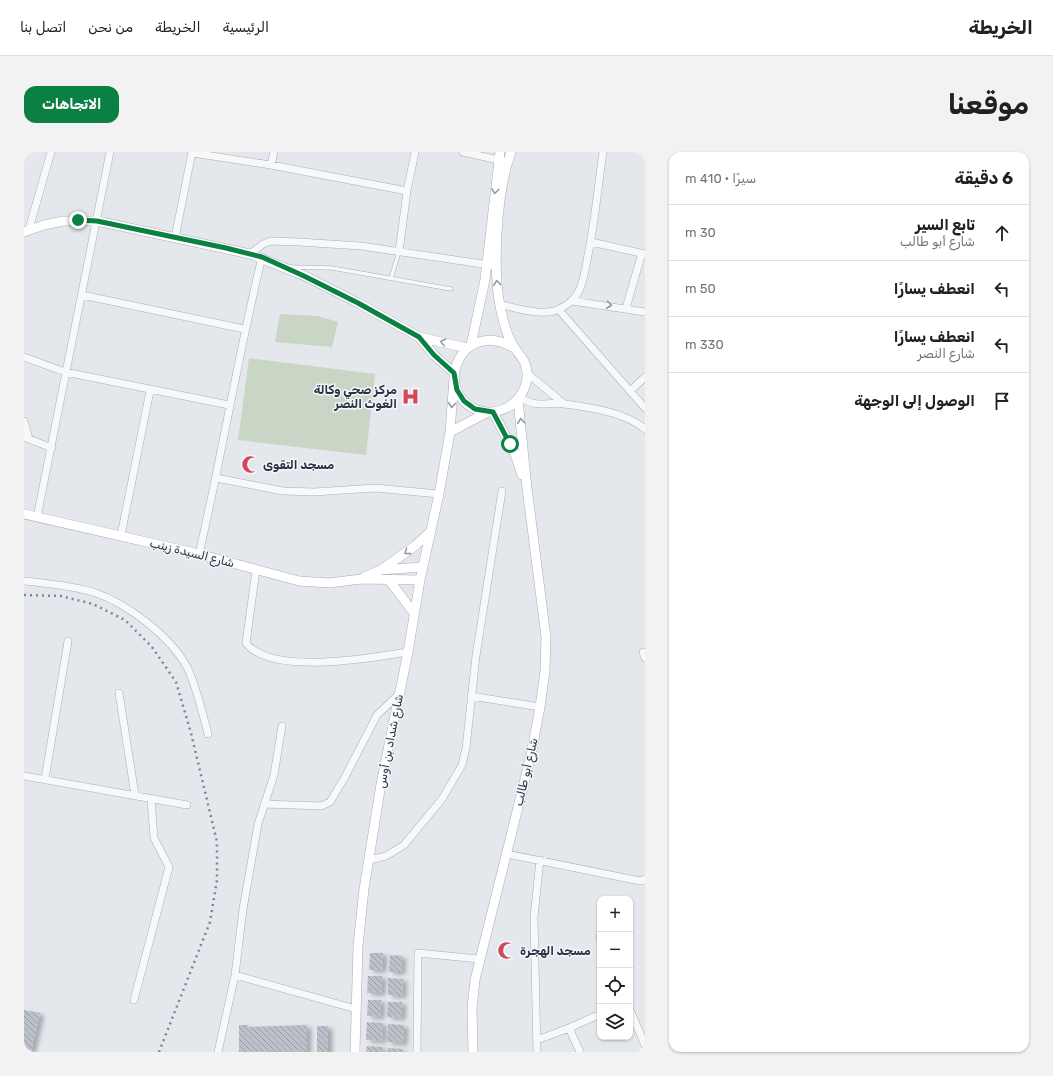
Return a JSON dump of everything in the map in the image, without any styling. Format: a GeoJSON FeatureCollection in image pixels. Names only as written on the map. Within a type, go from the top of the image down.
{"type":"FeatureCollection","features":[{"type":"Feature","properties":{"kind":"street"},"geometry":{"type":"LineString","coordinates":[[26,231],[51,152]]}},
{"type":"Feature","properties":{"kind":"street"},"geometry":{"type":"LineString","coordinates":[[37,518],[110,152]]}},
{"type":"Feature","properties":{"kind":"street"},"geometry":{"type":"LineString","coordinates":[[175,238],[192,152],[271,165],[407,191]]}},
{"type":"Feature","properties":{"kind":"street"},"geometry":{"type":"LineString","coordinates":[[271,165],[274,152]]}},
{"type":"Feature","properties":{"kind":"street"},"geometry":{"type":"LineString","coordinates":[[399,252],[407,191],[415,152]]}},
{"type":"Feature","properties":{"kind":"street"},"geometry":{"type":"LineString","coordinates":[[462,152],[502,158],[511,152]]}},
{"type":"Feature","properties":{"kind":"street"},"geometry":{"type":"LineString","coordinates":[[499,304],[518,309],[543,312],[559,310],[572,301],[579,290],[584,276],[591,242],[602,152]]}},
{"type":"Feature","properties":{"kind":"street"},"geometry":{"type":"LineString","coordinates":[[469,347],[484,280],[502,158]]}},
{"type":"Feature","properties":{"kind":"street"},"geometry":{"type":"LineString","coordinates":[[502,158],[496,266],[499,304],[514,348]]}},
{"type":"Feature","properties":{"kind":"street"},"geometry":{"type":"LineString","coordinates":[[26,231],[63,221],[97,221],[262,257],[284,266],[358,303],[419,337],[469,347]]}},
{"type":"Feature","properties":{"kind":"street"},"geometry":{"type":"LineString","coordinates":[[250,254],[263,244],[275,241],[361,246],[496,266]]}},
{"type":"Feature","properties":{"kind":"street"},"geometry":{"type":"LineString","coordinates":[[591,242],[644,254],[626,308]]}},
{"type":"Feature","properties":{"kind":"street"},"geometry":{"type":"LineString","coordinates":[[199,554],[216,478],[244,329],[262,257]]}},
{"type":"Feature","properties":{"kind":"street"},"geometry":{"type":"LineString","coordinates":[[82,295],[244,329]]}},
{"type":"Feature","properties":{"kind":"street"},"geometry":{"type":"LineString","coordinates":[[572,301],[645,312]]}},
{"type":"Feature","properties":{"kind":"street"},"geometry":{"type":"LineString","coordinates":[[503,319],[508,313],[518,309]]}},
{"type":"Feature","properties":{"kind":"street"},"geometry":{"type":"LineString","coordinates":[[559,310],[645,408]]}},
{"type":"Feature","properties":{"kind":"street"},"geometry":{"type":"LineString","coordinates":[[419,337],[454,375]]}},
{"type":"Feature","properties":{"kind":"street"},"geometry":{"type":"LineString","coordinates":[[450,432],[490,412],[507,409],[519,399],[526,386],[527,373],[521,355],[514,348],[504,342],[493,339],[481,340],[469,347],[458,359],[454,375],[457,390],[464,401],[475,409],[490,412]]}},
{"type":"Feature","properties":{"kind":"street"},"geometry":{"type":"LineString","coordinates":[[24,357],[65,372],[150,391],[229,405]]}},
{"type":"Feature","properties":{"kind":"street"},"geometry":{"type":"LineString","coordinates":[[527,373],[564,404]]}},
{"type":"Feature","properties":{"kind":"street","name":"شارع شداد بن أوس"},"geometry":{"type":"LineString","coordinates":[[356,1052],[358,946],[369,860],[408,652],[422,567],[439,494],[450,432],[454,375]]}},
{"type":"Feature","properties":{"kind":"street"},"geometry":{"type":"LineString","coordinates":[[630,391],[645,377]]}},
{"type":"Feature","properties":{"kind":"street"},"geometry":{"type":"LineString","coordinates":[[121,535],[150,391]]}},
{"type":"Feature","properties":{"kind":"street"},"geometry":{"type":"LineString","coordinates":[[519,399],[537,405],[564,404],[625,417],[645,429]]}},
{"type":"Feature","properties":{"kind":"street","name":"شارع أبو طالب"},"geometry":{"type":"LineString","coordinates":[[473,1052],[472,1008],[479,959],[507,854],[540,707],[546,637],[527,488],[519,399]]}},
{"type":"Feature","properties":{"kind":"street","name":"شارع أبو طالب"},"geometry":{"type":"LineString","coordinates":[[490,412],[515,454],[527,488]]}},
{"type":"Feature","properties":{"kind":"street"},"geometry":{"type":"LineString","coordinates":[[24,421],[26,438],[52,448]]}},
{"type":"Feature","properties":{"kind":"street"},"geometry":{"type":"LineString","coordinates":[[216,478],[282,491],[314,492],[375,488],[439,494]]}},
{"type":"Feature","properties":{"kind":"street"},"geometry":{"type":"LineString","coordinates":[[369,860],[386,856],[404,844],[437,805],[453,782],[464,756],[471,696],[502,491]]}},
{"type":"Feature","properties":{"kind":"street","name":"شارع السيدة زينب"},"geometry":{"type":"LineString","coordinates":[[24,514],[121,535],[299,580],[320,583],[361,579],[420,580]]}},
{"type":"Feature","properties":{"kind":"street"},"geometry":{"type":"LineString","coordinates":[[381,570],[416,545],[431,531]]}},
{"type":"Feature","properties":{"kind":"street","name":"شارع السيدة زينب"},"geometry":{"type":"LineString","coordinates":[[361,579],[381,570],[422,567]]}},
{"type":"Feature","properties":{"kind":"street"},"geometry":{"type":"LineString","coordinates":[[256,570],[246,643],[256,652],[270,658],[319,663],[373,658],[408,652]]}},
{"type":"Feature","properties":{"kind":"street"},"geometry":{"type":"LineString","coordinates":[[389,580],[414,613]]}},
{"type":"Feature","properties":{"kind":"street"},"geometry":{"type":"LineString","coordinates":[[24,581],[74,588],[101,595],[126,608],[156,631],[173,646],[186,667],[199,697],[208,734]]}},
{"type":"Feature","properties":{"kind":"street"},"geometry":{"type":"LineString","coordinates":[[45,779],[68,641]]}},
{"type":"Feature","properties":{"kind":"street"},"geometry":{"type":"LineString","coordinates":[[119,693],[135,795]]}},
{"type":"Feature","properties":{"kind":"street"},"geometry":{"type":"LineString","coordinates":[[264,804],[321,806],[330,802],[345,777],[377,715],[399,694]]}},
{"type":"Feature","properties":{"kind":"street"},"geometry":{"type":"LineString","coordinates":[[471,696],[540,707]]}},
{"type":"Feature","properties":{"kind":"street"},"geometry":{"type":"LineString","coordinates":[[218,1052],[235,975],[243,909],[258,824],[277,764],[282,726]]}},
{"type":"Feature","properties":{"kind":"street"},"geometry":{"type":"LineString","coordinates":[[24,776],[187,805]]}},
{"type":"Feature","properties":{"kind":"street"},"geometry":{"type":"LineString","coordinates":[[134,1000],[169,867],[154,838],[151,799]]}},
{"type":"Feature","properties":{"kind":"street"},"geometry":{"type":"LineString","coordinates":[[507,854],[635,880],[642,881],[645,879]]}},
{"type":"Feature","properties":{"kind":"street"},"geometry":{"type":"LineString","coordinates":[[537,1052],[534,917],[540,860]]}},
{"type":"Feature","properties":{"kind":"street"},"geometry":{"type":"LineString","coordinates":[[416,1052],[418,953],[479,959]]}},
{"type":"Feature","properties":{"kind":"street"},"geometry":{"type":"LineString","coordinates":[[235,975],[356,1009]]}},
{"type":"Feature","properties":{"kind":"street"},"geometry":{"type":"LineString","coordinates":[[537,1040],[596,1016]]}},
{"type":"Feature","properties":{"kind":"street"},"geometry":{"type":"LineString","coordinates":[[633,1017],[645,1045]]}},
{"type":"Feature","properties":{"kind":"street"},"geometry":{"type":"LineString","coordinates":[[569,1028],[580,1052]]}},
{"type":"Feature","properties":{"kind":"lane"},"geometry":{"type":"LineString","coordinates":[[391,278],[399,252]]}},
{"type":"Feature","properties":{"kind":"lane"},"geometry":{"type":"LineString","coordinates":[[284,266],[332,268],[451,289]]}},
{"type":"Feature","properties":{"kind":"green space"},"geometry":{"type":"Polygon","coordinates":[[[280,314],[318,316],[338,322],[332,347],[275,342],[280,314]]]}},
{"type":"Feature","properties":{"kind":"green space"},"geometry":{"type":"Polygon","coordinates":[[[249,358],[375,374],[366,455],[238,440],[249,358]]]}},
{"type":"Feature","properties":{"kind":"building"},"geometry":{"type":"Polygon","coordinates":[[[370,953],[383,953],[382,970],[369,970],[370,953]]]}},
{"type":"Feature","properties":{"kind":"building"},"geometry":{"type":"Polygon","coordinates":[[[390,955],[402,956],[401,972],[389,972],[390,955]]]}},
{"type":"Feature","properties":{"kind":"building"},"geometry":{"type":"Polygon","coordinates":[[[368,976],[382,976],[381,993],[367,993],[368,976]]]}},
{"type":"Feature","properties":{"kind":"building"},"geometry":{"type":"Polygon","coordinates":[[[388,978],[403,979],[402,996],[388,995],[388,978]]]}},
{"type":"Feature","properties":{"kind":"building"},"geometry":{"type":"Polygon","coordinates":[[[368,1000],[381,1000],[380,1017],[367,1016],[368,1000]]]}},
{"type":"Feature","properties":{"kind":"building"},"geometry":{"type":"Polygon","coordinates":[[[388,1002],[402,1002],[401,1018],[387,1017],[388,1002]]]}},
{"type":"Feature","properties":{"kind":"building"},"geometry":{"type":"Polygon","coordinates":[[[24,1010],[40,1013],[31,1052],[24,1052],[24,1010]]]}},
{"type":"Feature","properties":{"kind":"building"},"geometry":{"type":"Polygon","coordinates":[[[367,1022],[383,1023],[382,1041],[366,1040],[367,1022]]]}},
{"type":"Feature","properties":{"kind":"building"},"geometry":{"type":"Polygon","coordinates":[[[388,1024],[404,1025],[403,1043],[387,1042],[388,1024]]]}},
{"type":"Feature","properties":{"kind":"building"},"geometry":{"type":"Polygon","coordinates":[[[239,1025],[248,1025],[248,1027],[307,1025],[307,1052],[299,1052],[299,1050],[239,1052],[239,1025]]]}},
{"type":"Feature","properties":{"kind":"building"},"geometry":{"type":"Polygon","coordinates":[[[317,1026],[328,1026],[328,1052],[317,1052],[317,1026]]]}},
{"type":"Feature","properties":{"kind":"building"},"geometry":{"type":"Polygon","coordinates":[[[367,1046],[383,1047],[382,1052],[366,1052],[367,1046]]]}},
{"type":"Feature","properties":{"kind":"building"},"geometry":{"type":"Polygon","coordinates":[[[388,1048],[403,1049],[403,1052],[388,1052],[388,1048]]]}},
{"type":"Feature","properties":{"kind":"railway"},"geometry":{"type":"LineString","coordinates":[[24,595],[61,596],[93,604],[125,620],[152,647],[176,682],[191,733],[217,842],[217,880],[210,922],[159,1052]]}},
{"type":"Feature","properties":{"kind":"place","name":"مركز صحي وكالة الغوث النصر"},"geometry":{"type":"Point","coordinates":[410,397]}},
{"type":"Feature","properties":{"kind":"place","name":"مسجد التقوى"},"geometry":{"type":"Point","coordinates":[250,465]}},
{"type":"Feature","properties":{"kind":"place","name":"مسجد الهجرة"},"geometry":{"type":"Point","coordinates":[507,951]}},
{"type":"Feature","properties":{"kind":"route"},"geometry":{"type":"LineString","coordinates":[[78,220],[97,221],[137,229],[262,257],[284,266],[358,303],[419,337],[434,355],[454,373],[457,390],[464,401],[475,409],[493,412],[510,444]]}}]}
